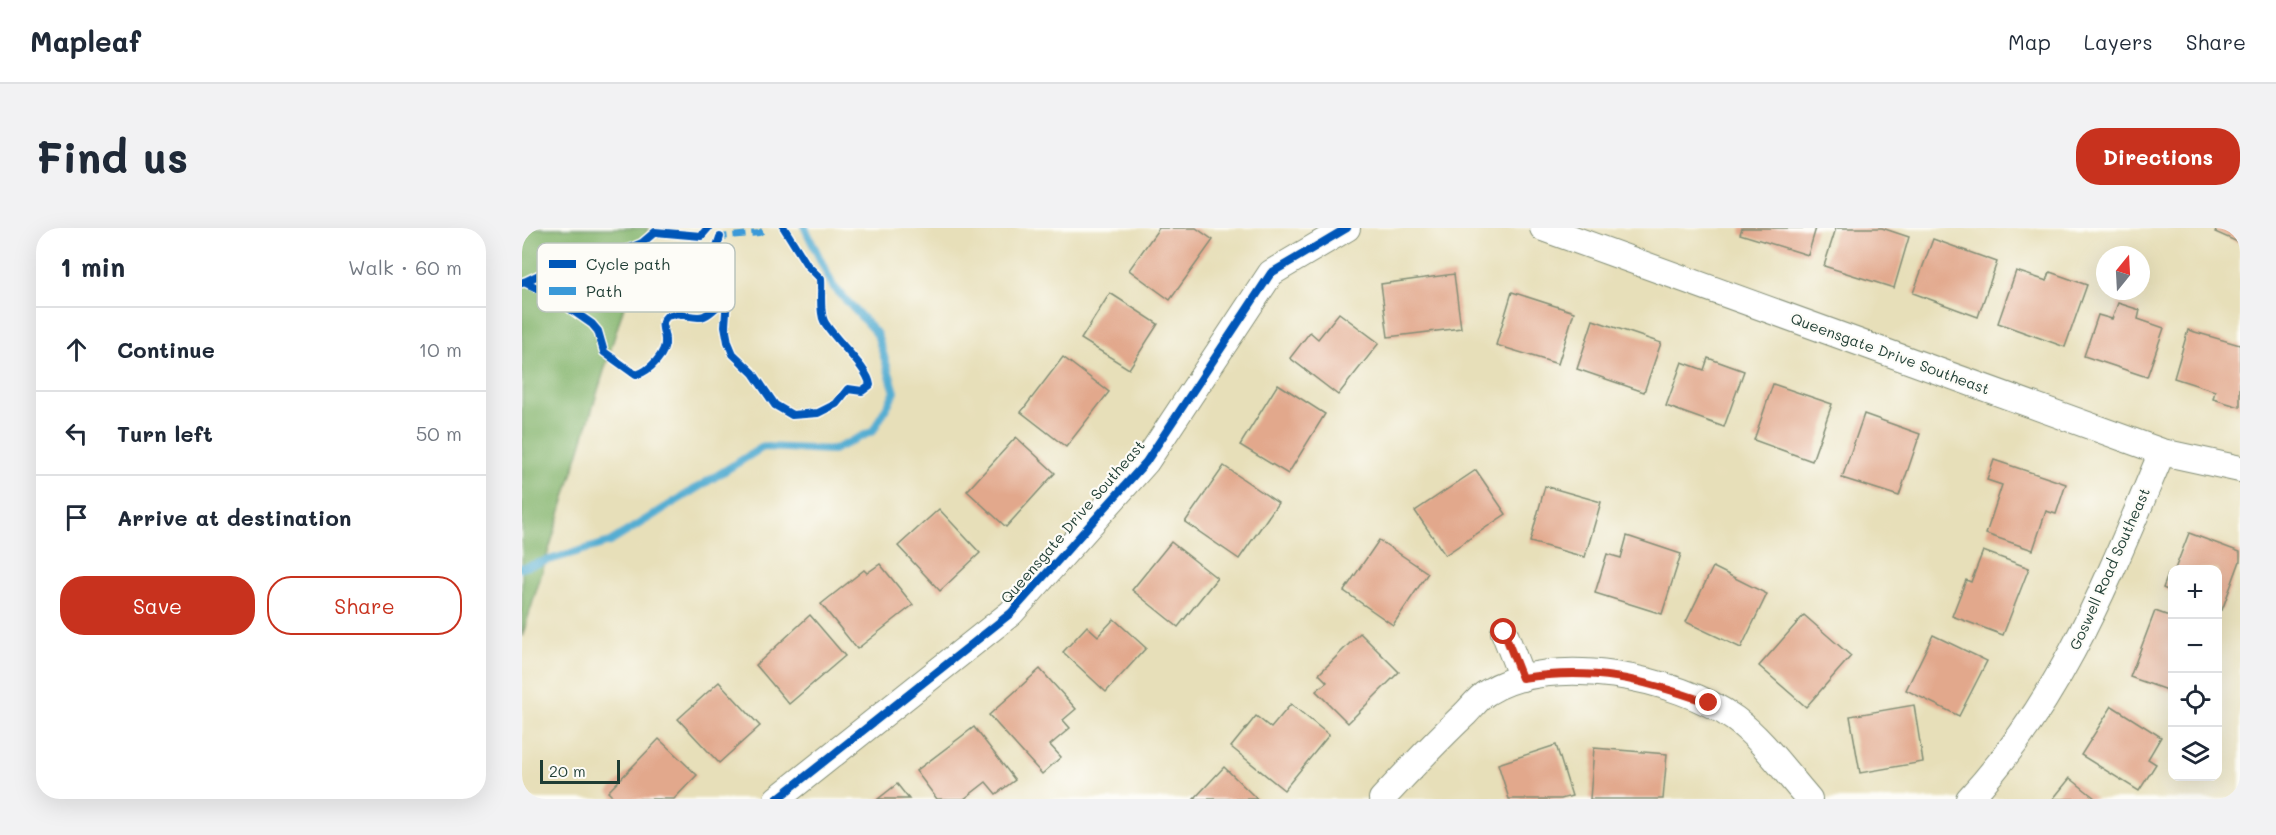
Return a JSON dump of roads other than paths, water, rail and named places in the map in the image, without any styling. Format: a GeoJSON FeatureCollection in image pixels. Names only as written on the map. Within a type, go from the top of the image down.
{"type":"FeatureCollection","features":[{"type":"Feature","properties":{"kind":"street","name":"Queensgate Drive Southeast"},"geometry":{"type":"LineString","coordinates":[[777,799],[1011,613],[1146,462],[1271,273],[1347,228]]}},
{"type":"Feature","properties":{"kind":"street","name":"Queensgate Drive Southeast"},"geometry":{"type":"LineString","coordinates":[[1543,228],[2162,452],[2240,469]]}},
{"type":"Feature","properties":{"kind":"street","name":"Goswell Road Southeast"},"geometry":{"type":"LineString","coordinates":[[1969,799],[2005,761],[2065,669],[2093,615],[2162,452]]}},
{"type":"Feature","properties":{"kind":"street"},"geometry":{"type":"LineString","coordinates":[[1504,632],[1522,678]]}},
{"type":"Feature","properties":{"kind":"street"},"geometry":{"type":"LineString","coordinates":[[1382,799],[1436,740],[1486,693],[1522,678],[1560,672],[1621,676],[1655,684],[1709,703],[1736,721],[1809,799]]}},
{"type":"Feature","properties":{"kind":"waterway"},"geometry":{"type":"LineString","coordinates":[[522,568],[610,542],[763,447],[833,450],[873,431],[895,392],[877,334],[833,286],[805,228]]}}]}
